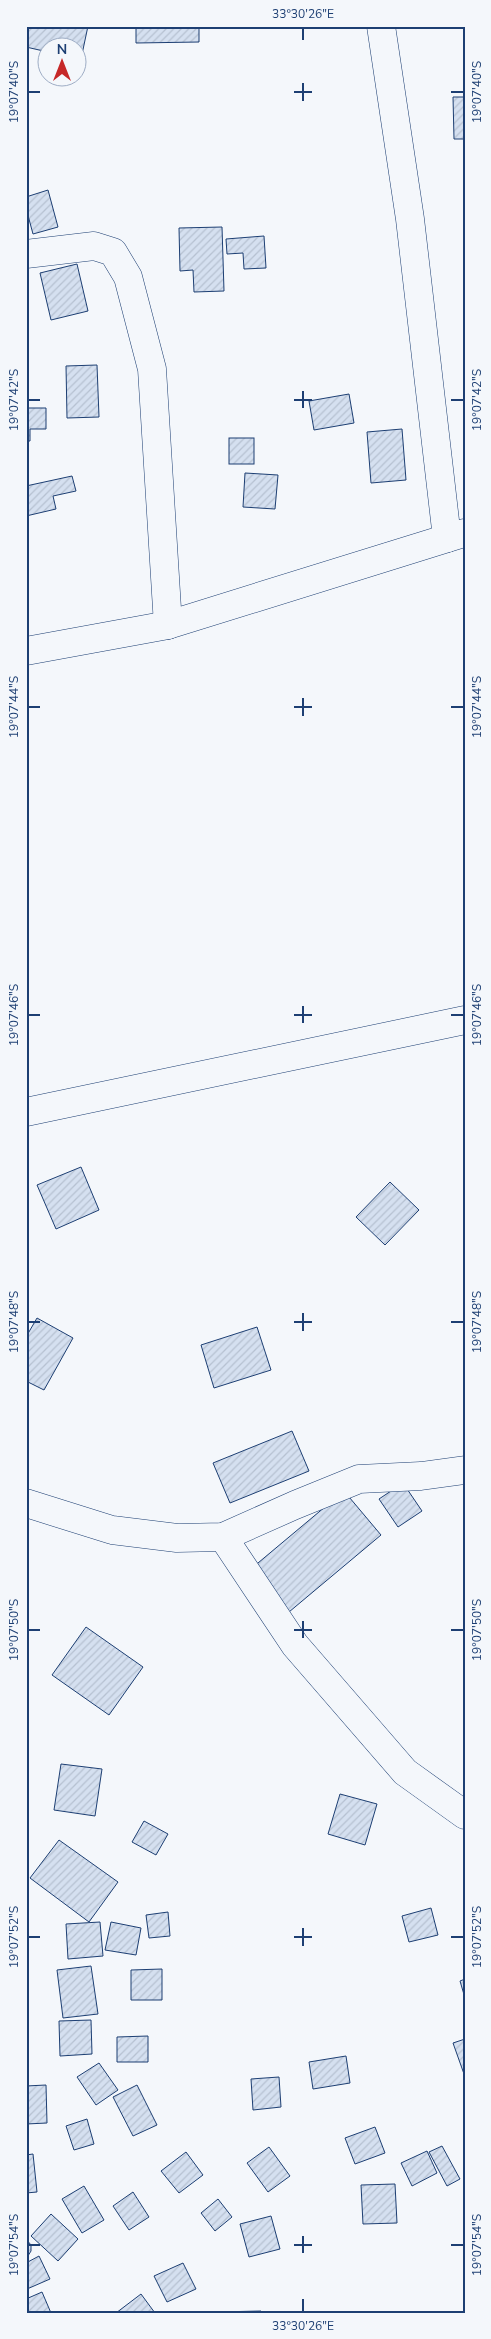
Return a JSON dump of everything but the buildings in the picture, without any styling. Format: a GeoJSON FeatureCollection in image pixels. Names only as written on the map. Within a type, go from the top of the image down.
{"type":"FeatureCollection","features":[{"type":"Feature","properties":{"kind":"street"},"geometry":{"type":"LineString","coordinates":[[26,650],[168,625],[456,536],[381,26]]}},
{"type":"Feature","properties":{"kind":"street"},"geometry":{"type":"LineString","coordinates":[[26,254],[94,246],[113,252],[128,277],[152,369],[168,625]]}},
{"type":"Feature","properties":{"kind":"street"},"geometry":{"type":"LineString","coordinates":[[26,1112],[465,1020]]}},
{"type":"Feature","properties":{"kind":"street"},"geometry":{"type":"LineString","coordinates":[[26,1503],[112,1530],[176,1538],[223,1538],[295,1505],[359,1479],[421,1476],[465,1470]]}},
{"type":"Feature","properties":{"kind":"street"},"geometry":{"type":"LineString","coordinates":[[223,1538],[295,1645],[405,1772],[465,1816]]}}]}
